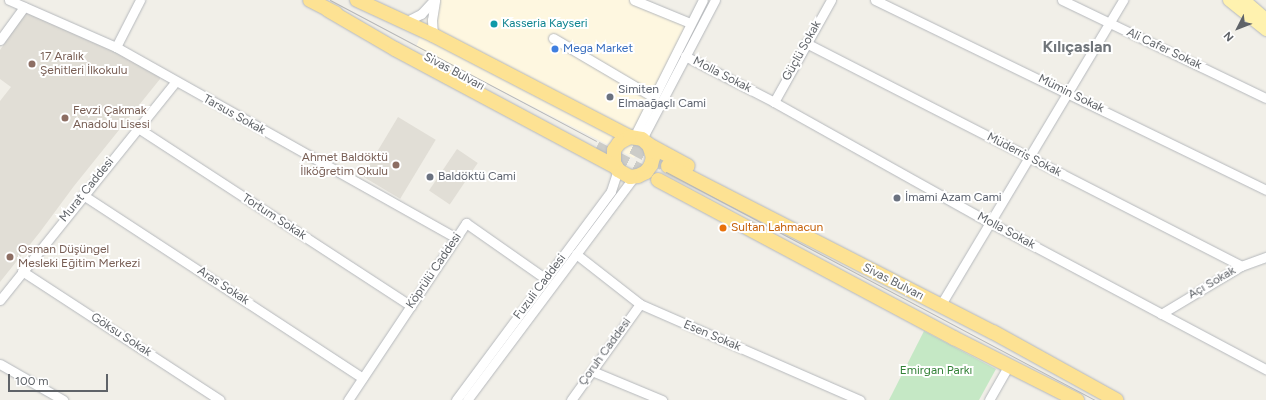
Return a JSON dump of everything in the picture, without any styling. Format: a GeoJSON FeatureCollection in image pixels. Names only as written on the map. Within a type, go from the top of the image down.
{"type":"FeatureCollection","features":[{"type":"Feature","properties":{"kind":"highway","name":"Sivas Bulvarı"},"geometry":{"type":"LineString","coordinates":[[310,0],[328,10],[398,42],[596,148]]}},
{"type":"Feature","properties":{"kind":"highway","name":"Sivas Bulvarı"},"geometry":{"type":"LineString","coordinates":[[351,0],[534,98],[604,131]]}},
{"type":"Feature","properties":{"kind":"highway"},"geometry":{"type":"LineString","coordinates":[[357,0],[433,35],[639,140],[879,268],[940,306]]}},
{"type":"Feature","properties":{"kind":"highway"},"geometry":{"type":"LineString","coordinates":[[328,10],[395,49],[617,168],[625,175],[636,177],[833,280],[901,309]]}},
{"type":"Feature","properties":{"kind":"highway"},"geometry":{"type":"LineString","coordinates":[[617,168],[613,159],[616,146],[622,140],[639,140],[653,153],[653,161],[649,169],[636,177]]}},
{"type":"Feature","properties":{"kind":"highway","name":"Sivas Bulvarı"},"geometry":{"type":"LineString","coordinates":[[668,166],[993,332],[1116,400]]}},
{"type":"Feature","properties":{"kind":"highway","name":"Sivas Bulvarı"},"geometry":{"type":"LineString","coordinates":[[658,180],[901,309],[1077,400]]}},
{"type":"Feature","properties":{"kind":"highway"},"geometry":{"type":"LineString","coordinates":[[1073,376],[1128,400]]}},
{"type":"Feature","properties":{"kind":"main road"},"geometry":{"type":"LineString","coordinates":[[1230,0],[1266,30]]}},
{"type":"Feature","properties":{"kind":"main road"},"geometry":{"type":"LineString","coordinates":[[1244,0],[1266,18]]}},
{"type":"Feature","properties":{"kind":"street","name":"Tarsus Sokak"},"geometry":{"type":"LineString","coordinates":[[9,0],[116,47],[175,82],[456,238]]}},
{"type":"Feature","properties":{"kind":"street"},"geometry":{"type":"LineString","coordinates":[[116,47],[140,0]]}},
{"type":"Feature","properties":{"kind":"street"},"geometry":{"type":"LineString","coordinates":[[406,22],[421,14],[435,0]]}},
{"type":"Feature","properties":{"kind":"street"},"geometry":{"type":"LineString","coordinates":[[433,35],[432,20],[435,0]]}},
{"type":"Feature","properties":{"kind":"street"},"geometry":{"type":"LineString","coordinates":[[634,0],[690,23]]}},
{"type":"Feature","properties":{"kind":"street"},"geometry":{"type":"LineString","coordinates":[[639,140],[653,96],[703,0]]}},
{"type":"Feature","properties":{"kind":"street"},"geometry":{"type":"LineString","coordinates":[[639,140],[715,0]]}},
{"type":"Feature","properties":{"kind":"street","name":"Güçlü Sokak"},"geometry":{"type":"LineString","coordinates":[[774,102],[831,0]]}},
{"type":"Feature","properties":{"kind":"street","name":"Mümin Sokak"},"geometry":{"type":"LineString","coordinates":[[875,0],[1068,92],[1266,190]]}},
{"type":"Feature","properties":{"kind":"street","name":"Ali Cafer Sokak"},"geometry":{"type":"LineString","coordinates":[[1062,0],[1266,98]]}},
{"type":"Feature","properties":{"kind":"street"},"geometry":{"type":"LineString","coordinates":[[940,306],[1123,0]]}},
{"type":"Feature","properties":{"kind":"street"},"geometry":{"type":"LineString","coordinates":[[0,40],[24,7]]}},
{"type":"Feature","properties":{"kind":"street"},"geometry":{"type":"LineString","coordinates":[[553,38],[653,96]]}},
{"type":"Feature","properties":{"kind":"street","name":"Müderris Sokak"},"geometry":{"type":"LineString","coordinates":[[806,43],[1242,266]]}},
{"type":"Feature","properties":{"kind":"street","name":"Molla Sokak"},"geometry":{"type":"LineString","coordinates":[[685,56],[774,102],[989,222],[1266,369]]}},
{"type":"Feature","properties":{"kind":"street","name":"Murat Caddesi"},"geometry":{"type":"LineString","coordinates":[[0,300],[175,82]]}},
{"type":"Feature","properties":{"kind":"street","name":"Tortum Sokak"},"geometry":{"type":"LineString","coordinates":[[138,128],[411,306]]}},
{"type":"Feature","properties":{"kind":"street","name":"Fuzuli Caddesi"},"geometry":{"type":"LineString","coordinates":[[456,400],[610,191],[617,168]]}},
{"type":"Feature","properties":{"kind":"street","name":"Fuzuli Caddesi"},"geometry":{"type":"LineString","coordinates":[[467,400],[576,254],[636,177]]}},
{"type":"Feature","properties":{"kind":"street","name":"Aras Sokak"},"geometry":{"type":"LineString","coordinates":[[84,195],[363,378]]}},
{"type":"Feature","properties":{"kind":"street","name":"Köprülü Caddesi"},"geometry":{"type":"LineString","coordinates":[[348,400],[466,223],[546,279]]}},
{"type":"Feature","properties":{"kind":"street","name":"Esen Sokak"},"geometry":{"type":"LineString","coordinates":[[576,254],[640,304],[860,400]]}},
{"type":"Feature","properties":{"kind":"street","name":"Açı Sokak"},"geometry":{"type":"LineString","coordinates":[[1161,314],[1242,266],[1266,257]]}},
{"type":"Feature","properties":{"kind":"street","name":"Göksu Sokak"},"geometry":{"type":"LineString","coordinates":[[22,271],[220,400]]}},
{"type":"Feature","properties":{"kind":"street","name":"Çoruh Caddesi"},"geometry":{"type":"LineString","coordinates":[[571,400],[640,304]]}},
{"type":"Feature","properties":{"kind":"street"},"geometry":{"type":"LineString","coordinates":[[0,364],[63,400]]}},
{"type":"Feature","properties":{"kind":"street"},"geometry":{"type":"LineString","coordinates":[[989,400],[1009,365]]}},
{"type":"Feature","properties":{"kind":"street"},"geometry":{"type":"LineString","coordinates":[[592,371],[662,400]]}},
{"type":"Feature","properties":{"kind":"shaded area"},"geometry":{"type":"Polygon","coordinates":[[[435,0],[637,0],[701,28],[634,158],[416,47],[435,0]]]}},
{"type":"Feature","properties":{"kind":"shaded area"},"geometry":{"type":"Polygon","coordinates":[[[28,9],[85,34],[159,73],[160,79],[74,186],[0,282],[0,101],[11,87],[0,79],[0,50],[28,9]]]}},
{"type":"Feature","properties":{"kind":"shaded area","name":"Ahmet Baldöktü İlköğretim Okulu"},"geometry":{"type":"Polygon","coordinates":[[[398,117],[436,140],[400,199],[362,176],[398,117]]]}},
{"type":"Feature","properties":{"kind":"shaded area"},"geometry":{"type":"Polygon","coordinates":[[[457,149],[478,163],[450,204],[429,190],[457,149]]]}},
{"type":"Feature","properties":{"kind":"green space","name":"Emirgan Parkı"},"geometry":{"type":"Polygon","coordinates":[[[924,331],[996,369],[979,400],[889,400],[924,331]]]}},
{"type":"Feature","properties":{"kind":"tunnel"},"geometry":{"type":"LineString","coordinates":[[614,137],[668,166]]}},
{"type":"Feature","properties":{"kind":"tunnel"},"geometry":{"type":"LineString","coordinates":[[596,148],[652,177]]}},
{"type":"Feature","properties":{"kind":"tram line"},"geometry":{"type":"LineString","coordinates":[[330,0],[596,141]]}},
{"type":"Feature","properties":{"kind":"tram line"},"geometry":{"type":"LineString","coordinates":[[666,172],[1095,400]]}},
{"type":"Feature","properties":{"kind":"place","name":"Kasseria Kayseri"},"geometry":{"type":"Point","coordinates":[494,24]}},
{"type":"Feature","properties":{"kind":"place","name":"Mega Market"},"geometry":{"type":"Point","coordinates":[555,49]}},
{"type":"Feature","properties":{"kind":"place","name":"17 Aralık Şehitleri İlkokulu"},"geometry":{"type":"Point","coordinates":[32,64]}},
{"type":"Feature","properties":{"kind":"place","name":"Simiten Elmaağaçlı Cami"},"geometry":{"type":"Point","coordinates":[610,97]}},
{"type":"Feature","properties":{"kind":"place","name":"Fevzi Çakmak Anadolu Lisesi"},"geometry":{"type":"Point","coordinates":[65,118]}},
{"type":"Feature","properties":{"kind":"place","name":"Ahmet Baldöktü İlköğretim Okulu"},"geometry":{"type":"Point","coordinates":[396,165]}},
{"type":"Feature","properties":{"kind":"place","name":"Baldöktü Cami"},"geometry":{"type":"Point","coordinates":[430,177]}},
{"type":"Feature","properties":{"kind":"place","name":"İmami Azam Cami"},"geometry":{"type":"Point","coordinates":[897,198]}},
{"type":"Feature","properties":{"kind":"place","name":"Sultan Lahmacun"},"geometry":{"type":"Point","coordinates":[723,228]}},
{"type":"Feature","properties":{"kind":"place","name":"Osman Düşüngel Mesleki Eğitim Merkezi"},"geometry":{"type":"Point","coordinates":[10,257]}},
{"type":"Feature","properties":{"kind":"district","name":"Kılıçaslan"},"geometry":{"type":"Point","coordinates":[1077,47]}}]}
